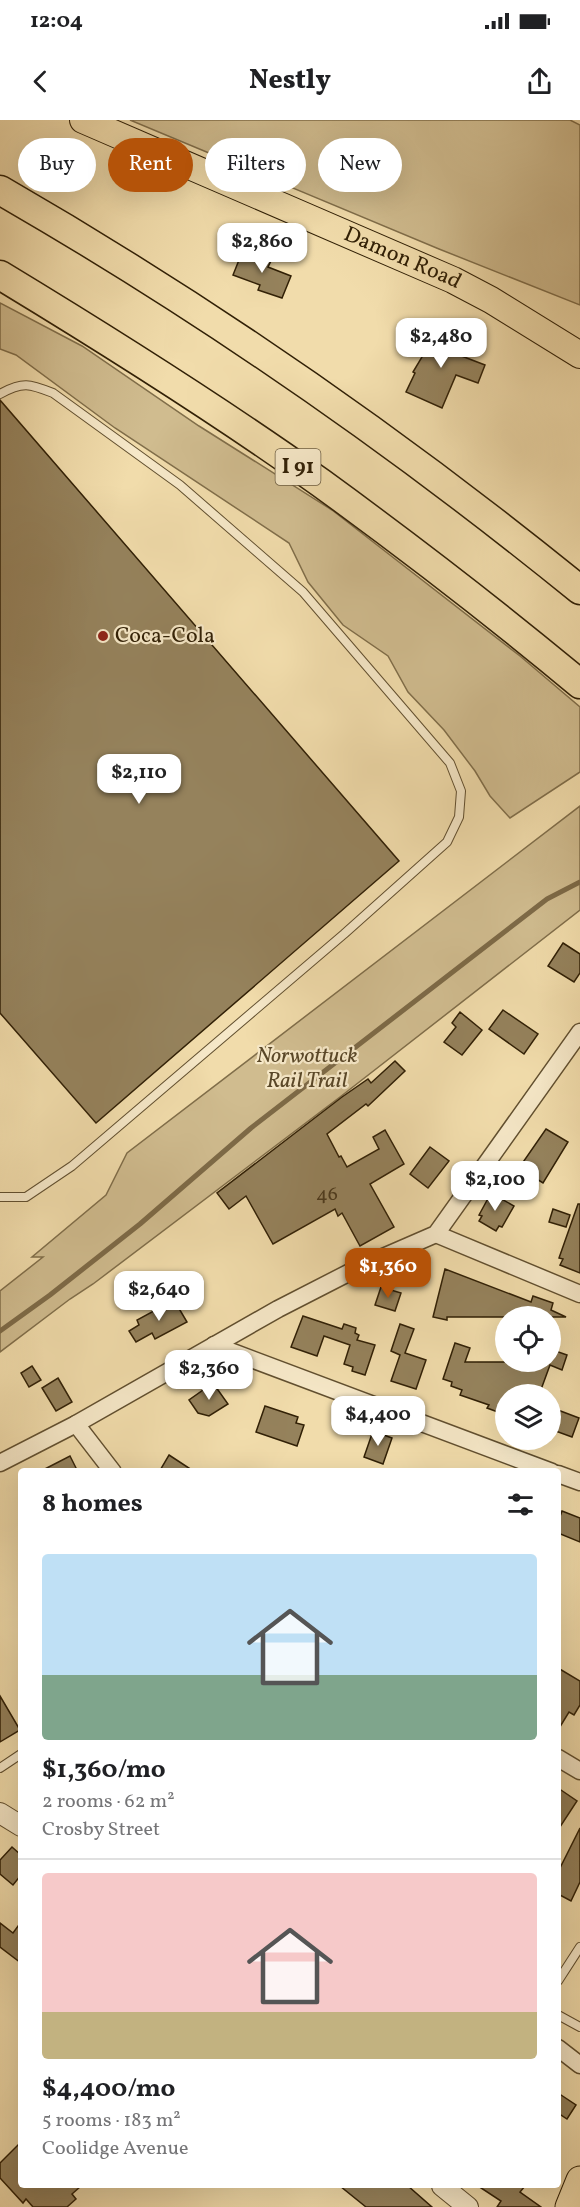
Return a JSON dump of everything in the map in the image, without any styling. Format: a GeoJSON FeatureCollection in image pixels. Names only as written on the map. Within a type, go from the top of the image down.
{"type":"FeatureCollection","features":[{"type":"Feature","properties":{"kind":"highway"},"geometry":{"type":"LineString","coordinates":[[0,190],[144,277],[318,393],[466,500],[580,590]]}},
{"type":"Feature","properties":{"kind":"highway","name":"I 91"},"geometry":{"type":"LineString","coordinates":[[0,275],[166,379],[311,476],[456,585],[580,684]]}},
{"type":"Feature","properties":{"kind":"highway"},"geometry":{"type":"LineString","coordinates":[[569,2207],[580,2180]]}},
{"type":"Feature","properties":{"kind":"main road","name":"Damon Road"},"geometry":{"type":"LineString","coordinates":[[83,120],[453,280],[577,348]]}},
{"type":"Feature","properties":{"kind":"street"},"geometry":{"type":"LineString","coordinates":[[0,1463],[76,1424],[278,1309],[360,1267],[436,1234],[580,1032]]}},
{"type":"Feature","properties":{"kind":"street"},"geometry":{"type":"LineString","coordinates":[[436,1234],[580,1294]]}},
{"type":"Feature","properties":{"kind":"street"},"geometry":{"type":"LineString","coordinates":[[214,1345],[541,1468]]}},
{"type":"Feature","properties":{"kind":"street"},"geometry":{"type":"LineString","coordinates":[[76,1424],[110,1468]]}},
{"type":"Feature","properties":{"kind":"street"},"geometry":{"type":"LineString","coordinates":[[561,1475],[580,1482]]}},
{"type":"Feature","properties":{"kind":"street"},"geometry":{"type":"LineString","coordinates":[[561,1760],[580,1771]]}},
{"type":"Feature","properties":{"kind":"street"},"geometry":{"type":"LineString","coordinates":[[0,1813],[18,1824]]}},
{"type":"Feature","properties":{"kind":"street"},"geometry":{"type":"LineString","coordinates":[[561,2050],[580,2065]]}},
{"type":"Feature","properties":{"kind":"street"},"geometry":{"type":"LineString","coordinates":[[444,2188],[468,2207]]}},
{"type":"Feature","properties":{"kind":"lane"},"geometry":{"type":"LineString","coordinates":[[0,394],[13,387],[30,384],[53,393],[180,485],[303,592],[450,763],[461,792],[459,817],[447,842],[344,934],[72,1166],[26,1197],[0,1197]]}},
{"type":"Feature","properties":{"kind":"lane"},"geometry":{"type":"LineString","coordinates":[[0,1768],[18,1756]]}},
{"type":"Feature","properties":{"kind":"lane"},"geometry":{"type":"LineString","coordinates":[[561,1976],[580,1947]]}},
{"type":"Feature","properties":{"kind":"lane"},"geometry":{"type":"LineString","coordinates":[[561,2017],[580,2027]]}},
{"type":"Feature","properties":{"kind":"green space"},"geometry":{"type":"Polygon","coordinates":[[[130,120],[570,120],[580,125],[580,305],[302,192],[306,192],[306,138],[205,138],[205,151],[193,146],[193,138],[173,138],[130,120]]]}},
{"type":"Feature","properties":{"kind":"green space"},"geometry":{"type":"Polygon","coordinates":[[[0,303],[82,346],[199,426],[332,510],[520,656],[580,707],[580,772],[510,818],[490,796],[475,771],[444,730],[408,692],[388,656],[343,625],[308,582],[289,543],[115,428],[16,355],[0,349],[0,303]]]}},
{"type":"Feature","properties":{"kind":"green space","name":"Norwottuck Rail Trail"},"geometry":{"type":"Polygon","coordinates":[[[580,806],[580,910],[340,1097],[0,1352],[0,1291],[43,1257],[32,1257],[106,1195],[127,1153],[580,806]]]}},
{"type":"Feature","properties":{"kind":"building"},"geometry":{"type":"Polygon","coordinates":[[[243,250],[271,261],[268,267],[291,276],[282,298],[258,290],[260,285],[233,275],[243,250]]]}},
{"type":"Feature","properties":{"kind":"building"},"geometry":{"type":"Polygon","coordinates":[[[436,322],[455,330],[446,350],[485,365],[478,383],[456,375],[442,408],[406,392],[436,322]]]}},
{"type":"Feature","properties":{"kind":"building","name":"Coca-Cola"},"geometry":{"type":"Polygon","coordinates":[[[0,400],[399,861],[96,1123],[0,1013],[0,400]]]}},
{"type":"Feature","properties":{"kind":"building"},"geometry":{"type":"Polygon","coordinates":[[[563,943],[580,954],[580,973],[574,982],[548,966],[563,943]]]}},
{"type":"Feature","properties":{"kind":"building"},"geometry":{"type":"Polygon","coordinates":[[[503,1010],[538,1034],[524,1054],[489,1029],[503,1010]]]}},
{"type":"Feature","properties":{"kind":"building"},"geometry":{"type":"Polygon","coordinates":[[[460,1012],[482,1030],[462,1055],[444,1042],[456,1027],[452,1023],[460,1012]]]}},
{"type":"Feature","properties":{"kind":"building"},"geometry":{"type":"Polygon","coordinates":[[[395,1061],[405,1071],[368,1106],[366,1104],[327,1134],[347,1167],[379,1149],[373,1137],[385,1130],[404,1164],[370,1184],[394,1227],[360,1246],[342,1213],[338,1216],[335,1209],[273,1244],[246,1196],[229,1209],[217,1193],[342,1097],[368,1079],[371,1083],[395,1061]]]}},
{"type":"Feature","properties":{"kind":"building"},"geometry":{"type":"Polygon","coordinates":[[[546,1129],[568,1142],[543,1183],[519,1168],[546,1129]]]}},
{"type":"Feature","properties":{"kind":"building"},"geometry":{"type":"Polygon","coordinates":[[[430,1147],[449,1161],[428,1188],[410,1174],[430,1147]]]}},
{"type":"Feature","properties":{"kind":"building"},"geometry":{"type":"Polygon","coordinates":[[[491,1193],[514,1206],[502,1227],[499,1226],[496,1231],[479,1221],[482,1216],[479,1215],[491,1193]]]}},
{"type":"Feature","properties":{"kind":"building"},"geometry":{"type":"Polygon","coordinates":[[[578,1204],[580,1204],[580,1273],[560,1265],[563,1259],[559,1258],[578,1204]]]}},
{"type":"Feature","properties":{"kind":"building"},"geometry":{"type":"Polygon","coordinates":[[[553,1209],[570,1215],[566,1227],[549,1222],[553,1209]]]}},
{"type":"Feature","properties":{"kind":"building"},"geometry":{"type":"Polygon","coordinates":[[[445,1269],[531,1302],[533,1296],[553,1303],[552,1306],[495,1306],[495,1317],[447,1317],[447,1320],[433,1317],[445,1269]]]}},
{"type":"Feature","properties":{"kind":"building"},"geometry":{"type":"Polygon","coordinates":[[[381,1287],[401,1293],[395,1311],[375,1305],[381,1287]]]}},
{"type":"Feature","properties":{"kind":"building"},"geometry":{"type":"Polygon","coordinates":[[[174,1300],[187,1322],[155,1339],[152,1333],[136,1342],[129,1331],[139,1325],[137,1320],[174,1300]]]}},
{"type":"Feature","properties":{"kind":"building"},"geometry":{"type":"Polygon","coordinates":[[[303,1316],[342,1329],[344,1324],[356,1328],[355,1333],[359,1335],[357,1340],[375,1345],[365,1375],[352,1371],[353,1367],[344,1364],[350,1345],[324,1336],[317,1356],[291,1347],[303,1316]]]}},
{"type":"Feature","properties":{"kind":"building"},"geometry":{"type":"Polygon","coordinates":[[[400,1324],[414,1329],[405,1353],[426,1360],[416,1389],[391,1381],[400,1355],[391,1351],[400,1324]]]}},
{"type":"Feature","properties":{"kind":"building"},"geometry":{"type":"Polygon","coordinates":[[[455,1343],[470,1348],[465,1362],[495,1362],[495,1372],[547,1372],[543,1384],[495,1384],[495,1411],[487,1408],[489,1405],[460,1395],[462,1390],[451,1386],[452,1382],[443,1379],[455,1343]]]}},
{"type":"Feature","properties":{"kind":"building"},"geometry":{"type":"Polygon","coordinates":[[[561,1353],[567,1355],[561,1370],[561,1353]]]}},
{"type":"Feature","properties":{"kind":"building"},"geometry":{"type":"Polygon","coordinates":[[[32,1366],[41,1380],[29,1387],[21,1373],[32,1366]]]}},
{"type":"Feature","properties":{"kind":"building"},"geometry":{"type":"Polygon","coordinates":[[[58,1378],[72,1402],[56,1411],[42,1388],[58,1378]]]}},
{"type":"Feature","properties":{"kind":"building"},"geometry":{"type":"Polygon","coordinates":[[[213,1383],[228,1404],[209,1416],[198,1413],[189,1400],[213,1383]]]}},
{"type":"Feature","properties":{"kind":"building"},"geometry":{"type":"Polygon","coordinates":[[[265,1406],[298,1417],[296,1423],[304,1425],[297,1446],[256,1432],[265,1406]]]}},
{"type":"Feature","properties":{"kind":"building"},"geometry":{"type":"Polygon","coordinates":[[[561,1411],[579,1418],[572,1437],[561,1433],[561,1411]]]}},
{"type":"Feature","properties":{"kind":"building"},"geometry":{"type":"Polygon","coordinates":[[[373,1431],[392,1438],[383,1464],[364,1457],[373,1431]]]}},
{"type":"Feature","properties":{"kind":"building"},"geometry":{"type":"Polygon","coordinates":[[[169,1455],[189,1468],[161,1468],[169,1455]]]}},
{"type":"Feature","properties":{"kind":"building"},"geometry":{"type":"Polygon","coordinates":[[[70,1456],[76,1468],[47,1468],[70,1456]]]}},
{"type":"Feature","properties":{"kind":"building"},"geometry":{"type":"Polygon","coordinates":[[[562,1511],[580,1518],[580,1542],[561,1534],[562,1511]]]}},
{"type":"Feature","properties":{"kind":"building"},"geometry":{"type":"Polygon","coordinates":[[[561,1670],[580,1681],[580,1705],[574,1715],[569,1712],[561,1725],[561,1670]]]}},
{"type":"Feature","properties":{"kind":"building"},"geometry":{"type":"Polygon","coordinates":[[[0,1696],[18,1727],[18,1731],[0,1742],[0,1696]]]}},
{"type":"Feature","properties":{"kind":"building"},"geometry":{"type":"Polygon","coordinates":[[[561,1790],[577,1801],[561,1825],[561,1790]]]}},
{"type":"Feature","properties":{"kind":"building"},"geometry":{"type":"Polygon","coordinates":[[[580,1828],[580,1882],[571,1901],[561,1896],[561,1866],[580,1828]]]}},
{"type":"Feature","properties":{"kind":"building"},"geometry":{"type":"Polygon","coordinates":[[[12,1847],[18,1852],[18,1879],[13,1885],[0,1874],[0,1860],[12,1847]]]}},
{"type":"Feature","properties":{"kind":"building"},"geometry":{"type":"Polygon","coordinates":[[[0,1923],[13,1933],[18,1926],[18,1961],[0,1947],[0,1923]]]}},
{"type":"Feature","properties":{"kind":"building"},"geometry":{"type":"Polygon","coordinates":[[[561,2095],[576,2105],[567,2119],[561,2115],[561,2095]]]}},
{"type":"Feature","properties":{"kind":"building"},"geometry":{"type":"Polygon","coordinates":[[[18,2145],[18,2188],[79,2188],[72,2194],[76,2199],[67,2207],[33,2207],[26,2199],[23,2203],[0,2178],[0,2163],[18,2145]]]}},
{"type":"Feature","properties":{"kind":"building"},"geometry":{"type":"Polygon","coordinates":[[[342,2188],[410,2188],[432,2207],[366,2207],[342,2188]]]}},
{"type":"Feature","properties":{"kind":"building"},"geometry":{"type":"Polygon","coordinates":[[[481,2188],[523,2188],[520,2192],[541,2207],[497,2207],[501,2201],[481,2188]]]}},
{"type":"Feature","properties":{"kind":"waterway"},"geometry":{"type":"LineString","coordinates":[[0,1331],[140,1224],[251,1128],[547,899],[580,882]]}},
{"type":"Feature","properties":{"kind":"place","name":"Coca-Cola"},"geometry":{"type":"Point","coordinates":[103,636]}}]}
